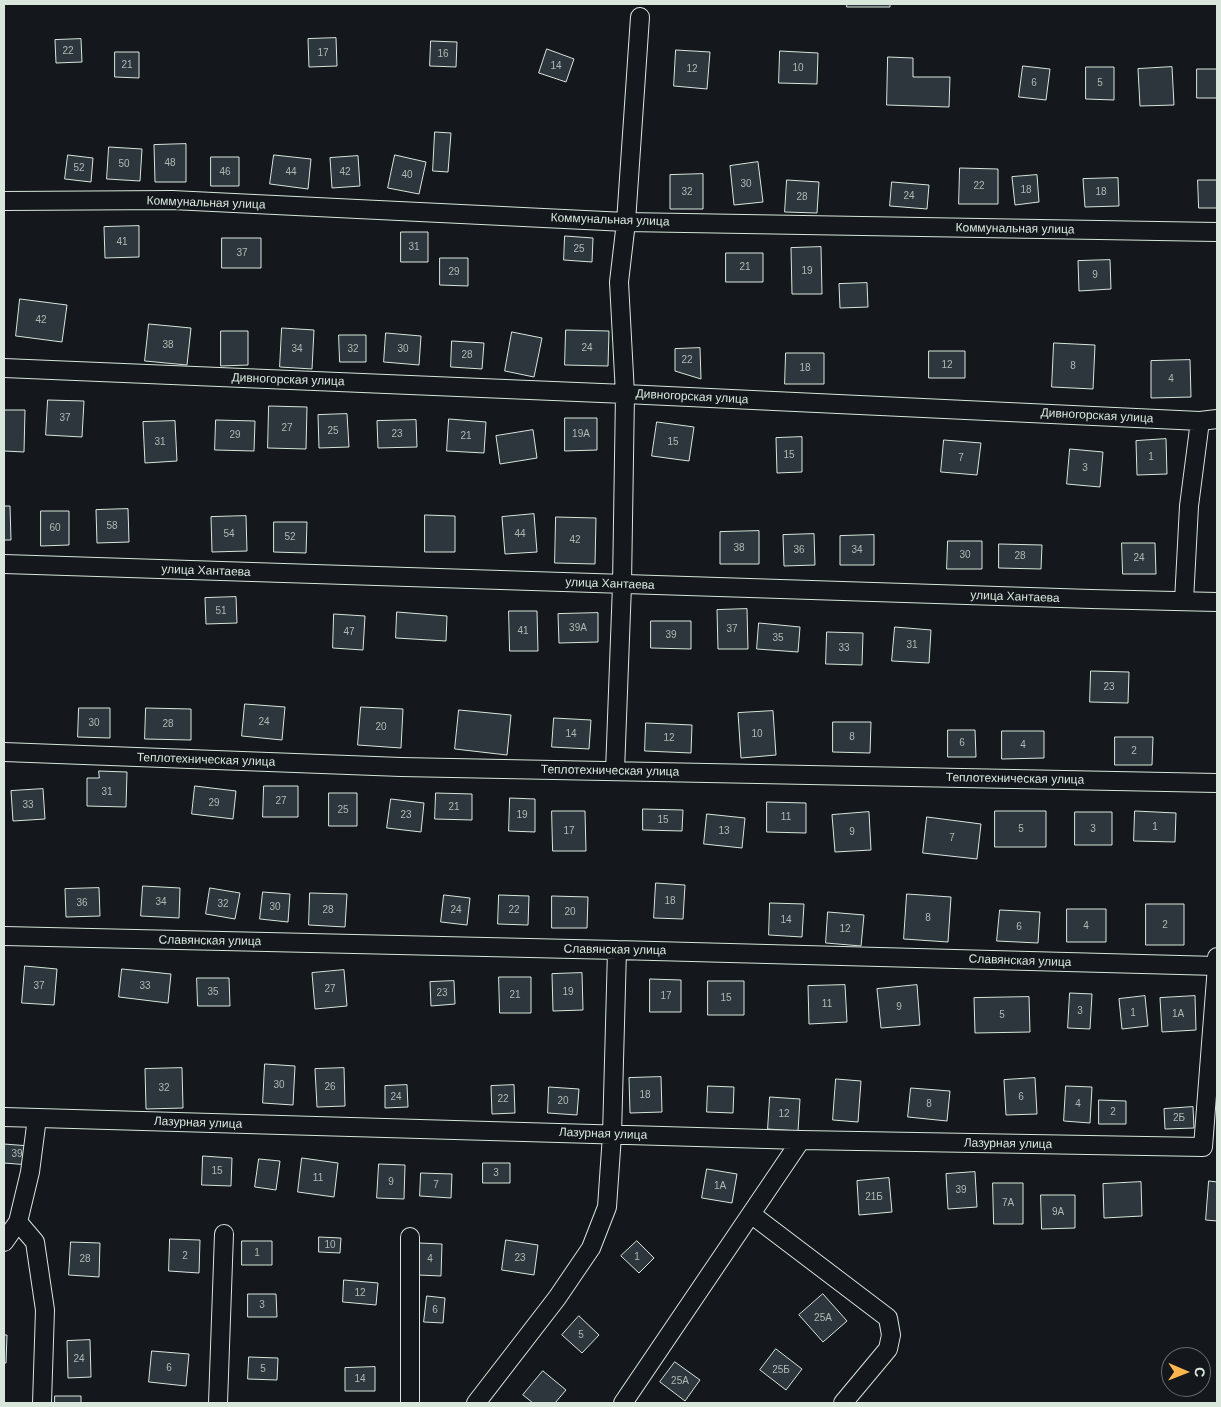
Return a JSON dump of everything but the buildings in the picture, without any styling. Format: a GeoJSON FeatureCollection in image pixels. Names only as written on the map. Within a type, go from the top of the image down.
{"type":"FeatureCollection","features":[{"type":"Feature","properties":{"kind":"street"},"geometry":{"type":"LineString","coordinates":[[615,771],[622,585],[625,394],[619,282],[626,222],[640,16]]}},
{"type":"Feature","properties":{"kind":"street","name":"Коммунальная улица"},"geometry":{"type":"LineString","coordinates":[[4,201],[172,200],[626,222],[1217,232]]}},
{"type":"Feature","properties":{"kind":"street","name":"Дивногорская улица"},"geometry":{"type":"LineString","coordinates":[[4,368],[1208,420],[1189,506],[1184,601]]}},
{"type":"Feature","properties":{"kind":"street","name":"улица Хантаева"},"geometry":{"type":"LineString","coordinates":[[4,564],[1092,600],[1217,602]]}},
{"type":"Feature","properties":{"kind":"street","name":"Теплотехническая улица"},"geometry":{"type":"LineString","coordinates":[[4,752],[402,767],[1217,782]]}},
{"type":"Feature","properties":{"kind":"street","name":"Славянская улица"},"geometry":{"type":"LineString","coordinates":[[4,936],[1217,966]]}},
{"type":"Feature","properties":{"kind":"street"},"geometry":{"type":"LineString","coordinates":[[476,1403],[557,1298],[590,1248],[606,1207],[612,1134],[617,950]]}},
{"type":"Feature","properties":{"kind":"street"},"geometry":{"type":"LineString","coordinates":[[1217,957],[1217,966]]}},
{"type":"Feature","properties":{"kind":"street","name":"Лазурная улица"},"geometry":{"type":"LineString","coordinates":[[4,1117],[802,1140],[1210,1146],[1217,966]]}},
{"type":"Feature","properties":{"kind":"street"},"geometry":{"type":"LineString","coordinates":[[4,1242],[18,1222],[30,1172],[37,1118]]}},
{"type":"Feature","properties":{"kind":"street"},"geometry":{"type":"LineString","coordinates":[[623,1403],[802,1140]]}},
{"type":"Feature","properties":{"kind":"street"},"geometry":{"type":"LineString","coordinates":[[751,1214],[888,1318],[891,1335],[888,1349],[843,1403]]}},
{"type":"Feature","properties":{"kind":"street"},"geometry":{"type":"LineString","coordinates":[[18,1222],[35,1242],[45,1310],[42,1403]]}},
{"type":"Feature","properties":{"kind":"street"},"geometry":{"type":"LineString","coordinates":[[218,1403],[224,1234]]}},
{"type":"Feature","properties":{"kind":"street"},"geometry":{"type":"LineString","coordinates":[[410,1237],[410,1403]]}}]}
